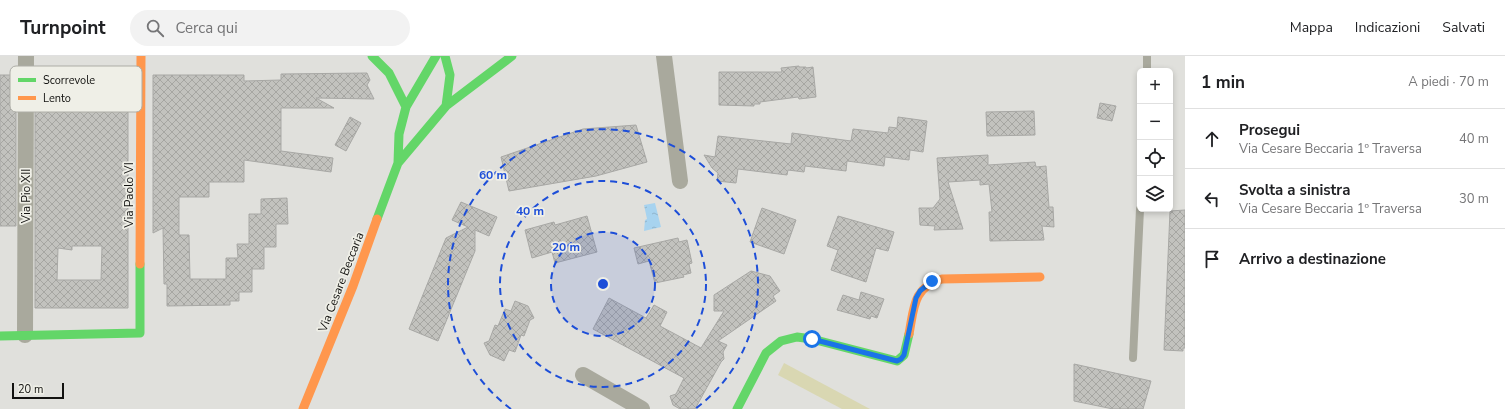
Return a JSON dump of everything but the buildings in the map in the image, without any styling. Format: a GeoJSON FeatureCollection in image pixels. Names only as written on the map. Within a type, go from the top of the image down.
{"type":"FeatureCollection","features":[{"type":"Feature","properties":{"kind":"street","name":"Via Pio XII"},"geometry":{"type":"LineString","coordinates":[[26,56],[26,66]]}},
{"type":"Feature","properties":{"kind":"street","name":"Via Paolo VI"},"geometry":{"type":"LineString","coordinates":[[142,56],[142,66]]}},
{"type":"Feature","properties":{"kind":"street"},"geometry":{"type":"LineString","coordinates":[[372,56],[389,73],[406,107]]}},
{"type":"Feature","properties":{"kind":"street","name":"Via Cesare Beccaria"},"geometry":{"type":"LineString","coordinates":[[303,409],[353,286],[398,163],[399,134],[406,107],[436,56]]}},
{"type":"Feature","properties":{"kind":"street","name":"Via Cesare Beccaria"},"geometry":{"type":"LineString","coordinates":[[445,56],[450,66],[451,82],[446,106]]}},
{"type":"Feature","properties":{"kind":"street","name":"Via Cesare Beccaria"},"geometry":{"type":"LineString","coordinates":[[398,163],[446,106],[512,56]]}},
{"type":"Feature","properties":{"kind":"street"},"geometry":{"type":"LineString","coordinates":[[664,56],[680,181]]}},
{"type":"Feature","properties":{"kind":"street","name":"Via Pio XII"},"geometry":{"type":"LineString","coordinates":[[25,335],[26,112]]}},
{"type":"Feature","properties":{"kind":"street","name":"Via Paolo VI"},"geometry":{"type":"LineString","coordinates":[[25,335],[140,334],[142,112]]}},
{"type":"Feature","properties":{"kind":"street"},"geometry":{"type":"LineString","coordinates":[[737,409],[766,353],[781,341],[797,337],[812,339],[897,361],[904,355],[916,298],[920,291],[932,281],[942,279],[1040,277]]}},
{"type":"Feature","properties":{"kind":"street"},"geometry":{"type":"LineString","coordinates":[[0,336],[25,335]]}},
{"type":"Feature","properties":{"kind":"street"},"geometry":{"type":"LineString","coordinates":[[583,375],[642,409]]}},
{"type":"Feature","properties":{"kind":"lane"},"geometry":{"type":"LineString","coordinates":[[1147,56],[1147,68]]}},
{"type":"Feature","properties":{"kind":"lane"},"geometry":{"type":"LineString","coordinates":[[1133,358],[1140,212]]}},
{"type":"Feature","properties":{"kind":"shaded area"},"geometry":{"type":"Polygon","coordinates":[[[784,363],[870,409],[842,409],[778,375],[784,363]]]}},
{"type":"Feature","properties":{"kind":"water"},"geometry":{"type":"Polygon","coordinates":[[[655,203],[661,227],[644,231],[645,220],[647,219],[644,205],[655,203]]]}},
{"type":"Feature","properties":{"kind":"traffic: fast"},"geometry":{"type":"LineString","coordinates":[[372,56],[389,73],[406,107]]}},
{"type":"Feature","properties":{"kind":"traffic: fast"},"geometry":{"type":"LineString","coordinates":[[377,219],[398,163],[399,134],[406,107],[436,56]]}},
{"type":"Feature","properties":{"kind":"traffic: fast"},"geometry":{"type":"LineString","coordinates":[[445,56],[450,75],[446,106]]}},
{"type":"Feature","properties":{"kind":"traffic: fast"},"geometry":{"type":"LineString","coordinates":[[398,163],[446,106],[512,56]]}},
{"type":"Feature","properties":{"kind":"traffic: fast"},"geometry":{"type":"LineString","coordinates":[[0,336],[140,333],[140,264]]}},
{"type":"Feature","properties":{"kind":"traffic: fast"},"geometry":{"type":"LineString","coordinates":[[737,409],[766,353],[781,341],[797,337],[812,339],[897,361],[904,355],[909,334]]}},
{"type":"Feature","properties":{"kind":"traffic: slow"},"geometry":{"type":"LineString","coordinates":[[141,56],[141,66]]}},
{"type":"Feature","properties":{"kind":"traffic: slow"},"geometry":{"type":"LineString","coordinates":[[140,264],[141,112]]}},
{"type":"Feature","properties":{"kind":"traffic: slow"},"geometry":{"type":"LineString","coordinates":[[303,409],[353,286],[377,219]]}},
{"type":"Feature","properties":{"kind":"traffic: slow"},"geometry":{"type":"LineString","coordinates":[[909,334],[916,300],[925,287],[932,283],[942,279],[1040,277]]}},
{"type":"Feature","properties":{"kind":"route"},"geometry":{"type":"LineString","coordinates":[[812,339],[897,361],[904,355],[916,298],[920,291],[932,281]]}}]}
